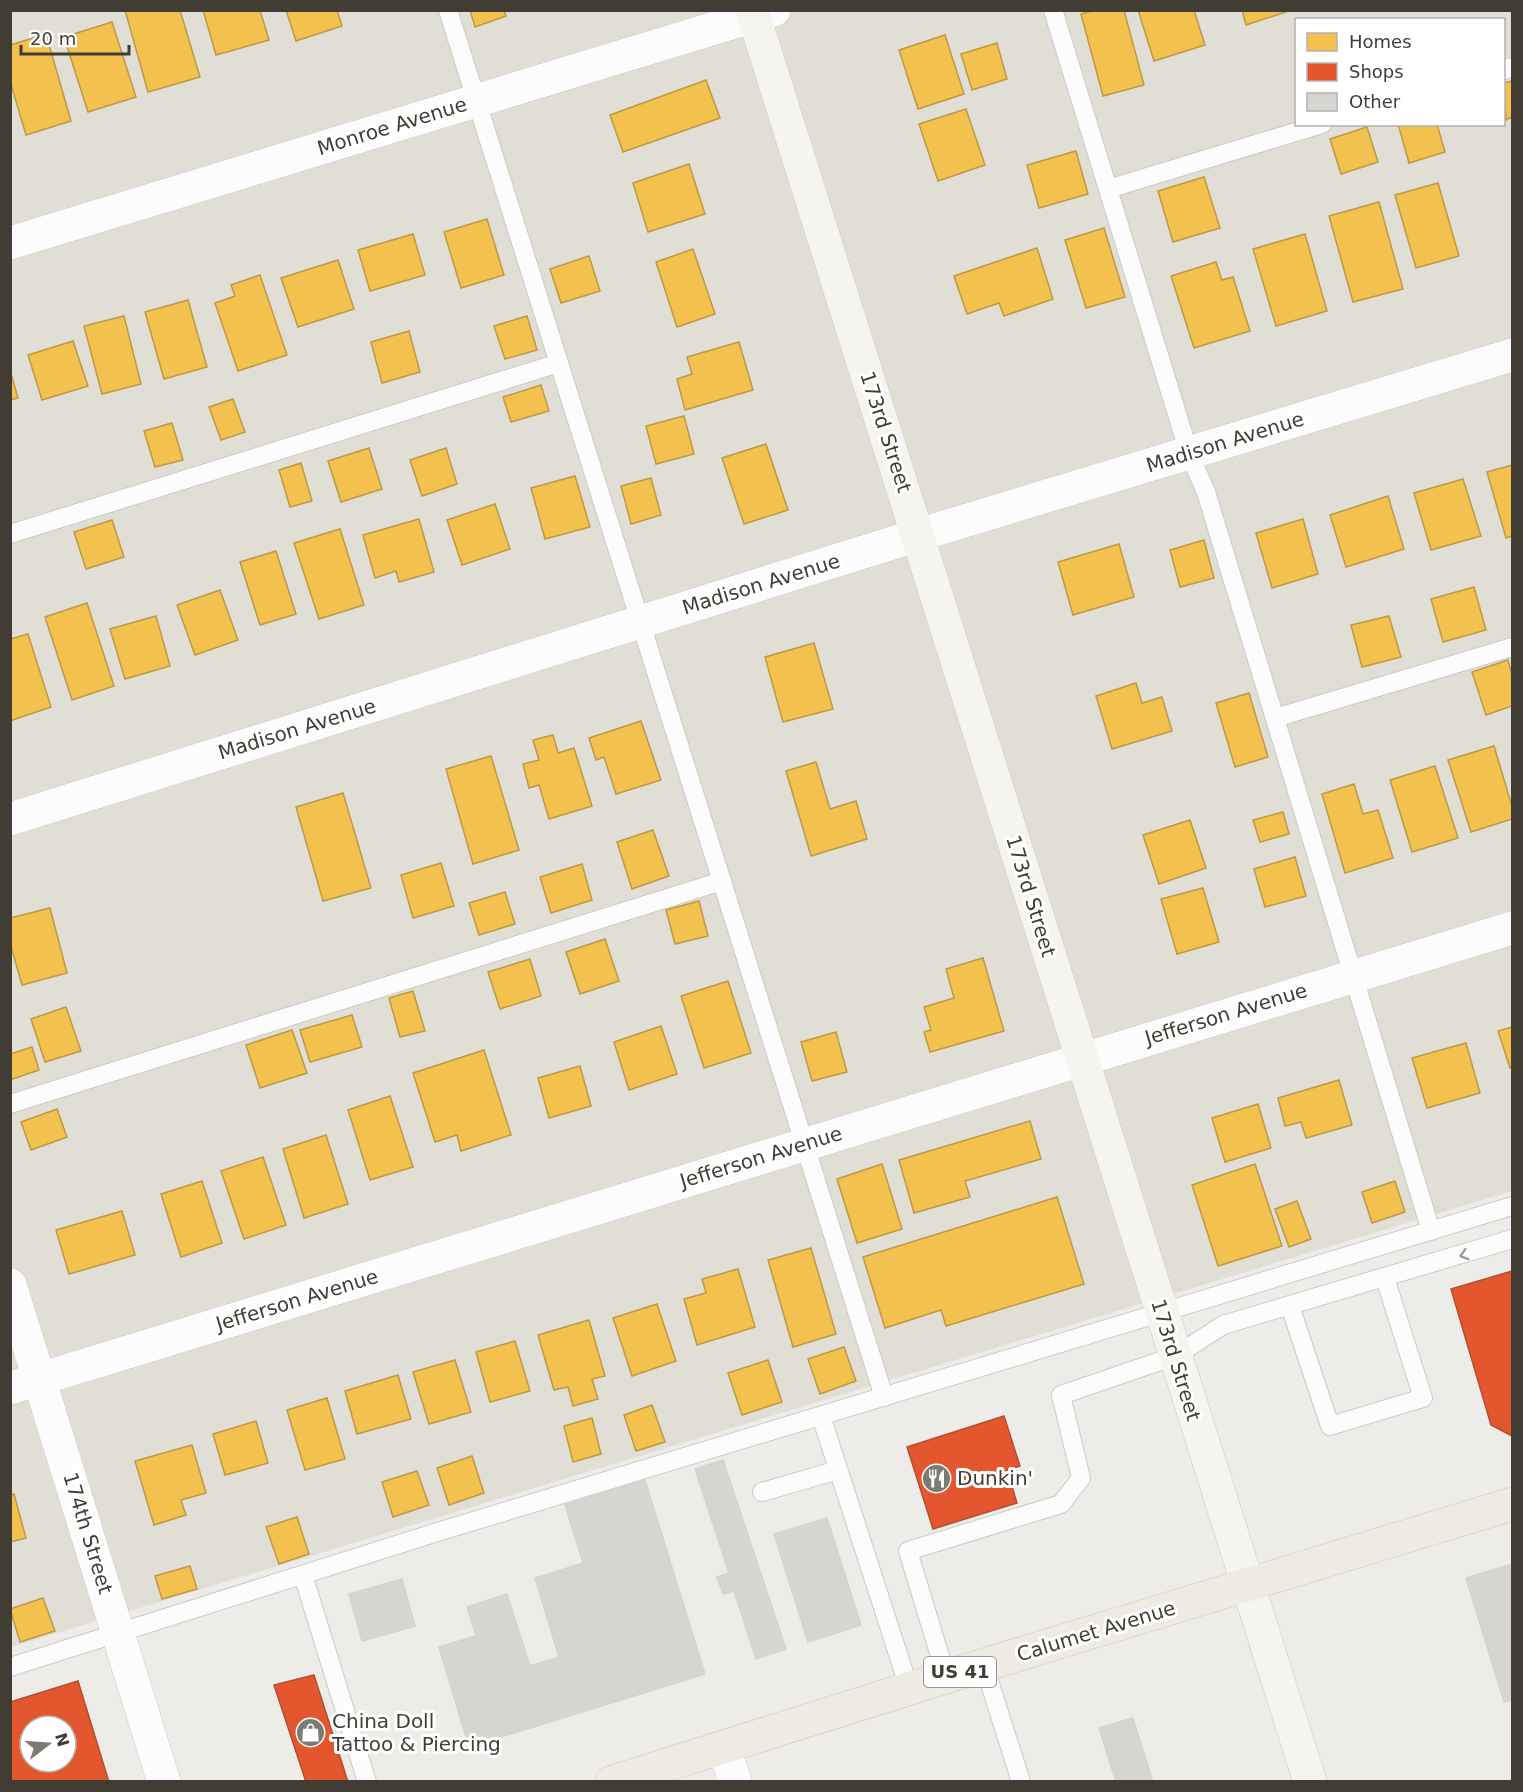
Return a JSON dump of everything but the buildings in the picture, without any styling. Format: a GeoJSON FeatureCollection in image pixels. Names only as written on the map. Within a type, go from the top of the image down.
{"type":"FeatureCollection","features":[{"type":"Feature","properties":{"kind":"main road","name":"Calumet Avenue"},"geometry":{"type":"LineString","coordinates":[[612,1782],[909,1688],[1512,1504]]}},
{"type":"Feature","properties":{"kind":"street","name":"Monroe Avenue"},"geometry":{"type":"LineString","coordinates":[[10,243],[760,13]]}},
{"type":"Feature","properties":{"kind":"street","name":"173rd Street"},"geometry":{"type":"LineString","coordinates":[[760,13],[918,535],[1310,1782]]}},
{"type":"Feature","properties":{"kind":"street","name":"Madison Avenue"},"geometry":{"type":"LineString","coordinates":[[10,819],[918,535],[1512,355]]}},
{"type":"Feature","properties":{"kind":"street","name":"Jefferson Avenue"},"geometry":{"type":"LineString","coordinates":[[25,1384],[1512,928]]}},
{"type":"Feature","properties":{"kind":"street","name":"174th Street"},"geometry":{"type":"LineString","coordinates":[[10,1285],[25,1384],[119,1634],[164,1782]]}},
{"type":"Feature","properties":{"kind":"street"},"geometry":{"type":"LineString","coordinates":[[724,1747],[735,1782]]}},
{"type":"Feature","properties":{"kind":"lane"},"geometry":{"type":"LineString","coordinates":[[448,10],[884,1397]]}},
{"type":"Feature","properties":{"kind":"lane"},"geometry":{"type":"LineString","coordinates":[[1053,10],[1189,453],[1206,492],[1431,1231]]}},
{"type":"Feature","properties":{"kind":"lane"},"geometry":{"type":"LineString","coordinates":[[1108,189],[1315,126]]}},
{"type":"Feature","properties":{"kind":"lane"},"geometry":{"type":"LineString","coordinates":[[10,534],[559,363]]}},
{"type":"Feature","properties":{"kind":"lane"},"geometry":{"type":"LineString","coordinates":[[1275,718],[1512,647]]}},
{"type":"Feature","properties":{"kind":"lane"},"geometry":{"type":"LineString","coordinates":[[10,1104],[722,880]]}},
{"type":"Feature","properties":{"kind":"lane"},"geometry":{"type":"LineString","coordinates":[[10,1667],[821,1416],[1512,1206]]}},
{"type":"Feature","properties":{"kind":"lane"},"geometry":{"type":"LineString","coordinates":[[946,1677],[908,1551],[1060,1504],[1081,1478],[1061,1395],[1175,1356],[1224,1325],[1512,1239]]}},
{"type":"Feature","properties":{"kind":"lane"},"geometry":{"type":"LineString","coordinates":[[1290,1306],[1330,1426],[1423,1398],[1385,1278]]}},
{"type":"Feature","properties":{"kind":"lane"},"geometry":{"type":"LineString","coordinates":[[821,1416],[909,1688]]}},
{"type":"Feature","properties":{"kind":"lane"},"geometry":{"type":"LineString","coordinates":[[762,1492],[838,1470]]}},
{"type":"Feature","properties":{"kind":"lane"},"geometry":{"type":"LineString","coordinates":[[303,1575],[368,1782]]}},
{"type":"Feature","properties":{"kind":"lane"},"geometry":{"type":"LineString","coordinates":[[984,1665],[1021,1782]]}},
{"type":"Feature","properties":{"kind":"shaded area"},"geometry":{"type":"Polygon","coordinates":[[[11,11],[1512,11],[1512,1191],[11,1647],[11,11]]]}},
{"type":"Feature","properties":{"kind":"place","name":"Dunkin'"},"geometry":{"type":"Point","coordinates":[936,1478]}},
{"type":"Feature","properties":{"kind":"place","name":"China Doll Tattoo & Piercing"},"geometry":{"type":"Point","coordinates":[311,1733]}}]}
